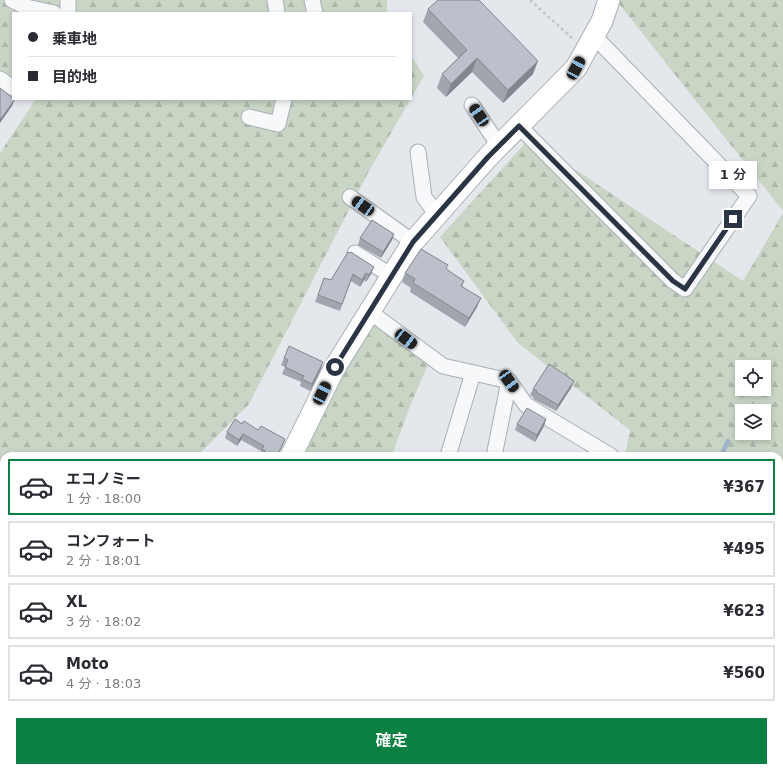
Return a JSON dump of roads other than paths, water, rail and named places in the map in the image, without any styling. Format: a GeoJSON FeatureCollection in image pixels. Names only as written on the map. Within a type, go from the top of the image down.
{"type":"FeatureCollection","features":[{"type":"Feature","properties":{"kind":"street"},"geometry":{"type":"LineString","coordinates":[[12,0],[26,6],[50,12]]}},
{"type":"Feature","properties":{"kind":"street"},"geometry":{"type":"LineString","coordinates":[[68,0],[68,12]]}},
{"type":"Feature","properties":{"kind":"street"},"geometry":{"type":"LineString","coordinates":[[276,0],[277,12]]}},
{"type":"Feature","properties":{"kind":"street"},"geometry":{"type":"LineString","coordinates":[[312,0],[315,12]]}},
{"type":"Feature","properties":{"kind":"street"},"geometry":{"type":"LineString","coordinates":[[293,452],[335,367],[413,242],[499,146],[576,68],[602,21],[609,0]]}},
{"type":"Feature","properties":{"kind":"street"},"geometry":{"type":"LineString","coordinates":[[519,126],[673,281],[685,289],[749,196],[590,43]]}},
{"type":"Feature","properties":{"kind":"street"},"geometry":{"type":"LineString","coordinates":[[0,79],[12,87]]}},
{"type":"Feature","properties":{"kind":"street"},"geometry":{"type":"LineString","coordinates":[[249,118],[278,124],[284,100]]}},
{"type":"Feature","properties":{"kind":"street"},"geometry":{"type":"LineString","coordinates":[[472,105],[499,146]]}},
{"type":"Feature","properties":{"kind":"street"},"geometry":{"type":"LineString","coordinates":[[418,152],[424,197],[437,215]]}},
{"type":"Feature","properties":{"kind":"street"},"geometry":{"type":"LineString","coordinates":[[350,197],[413,242]]}},
{"type":"Feature","properties":{"kind":"street"},"geometry":{"type":"LineString","coordinates":[[355,253],[392,276]]}},
{"type":"Feature","properties":{"kind":"street"},"geometry":{"type":"LineString","coordinates":[[370,312],[443,366],[509,381],[526,405],[604,452]]}},
{"type":"Feature","properties":{"kind":"street"},"geometry":{"type":"LineString","coordinates":[[449,452],[473,373]]}},
{"type":"Feature","properties":{"kind":"street"},"geometry":{"type":"LineString","coordinates":[[495,452],[509,381]]}},
{"type":"Feature","properties":{"kind":"waterway"},"geometry":{"type":"LineString","coordinates":[[723,452],[728,441]]}}]}
